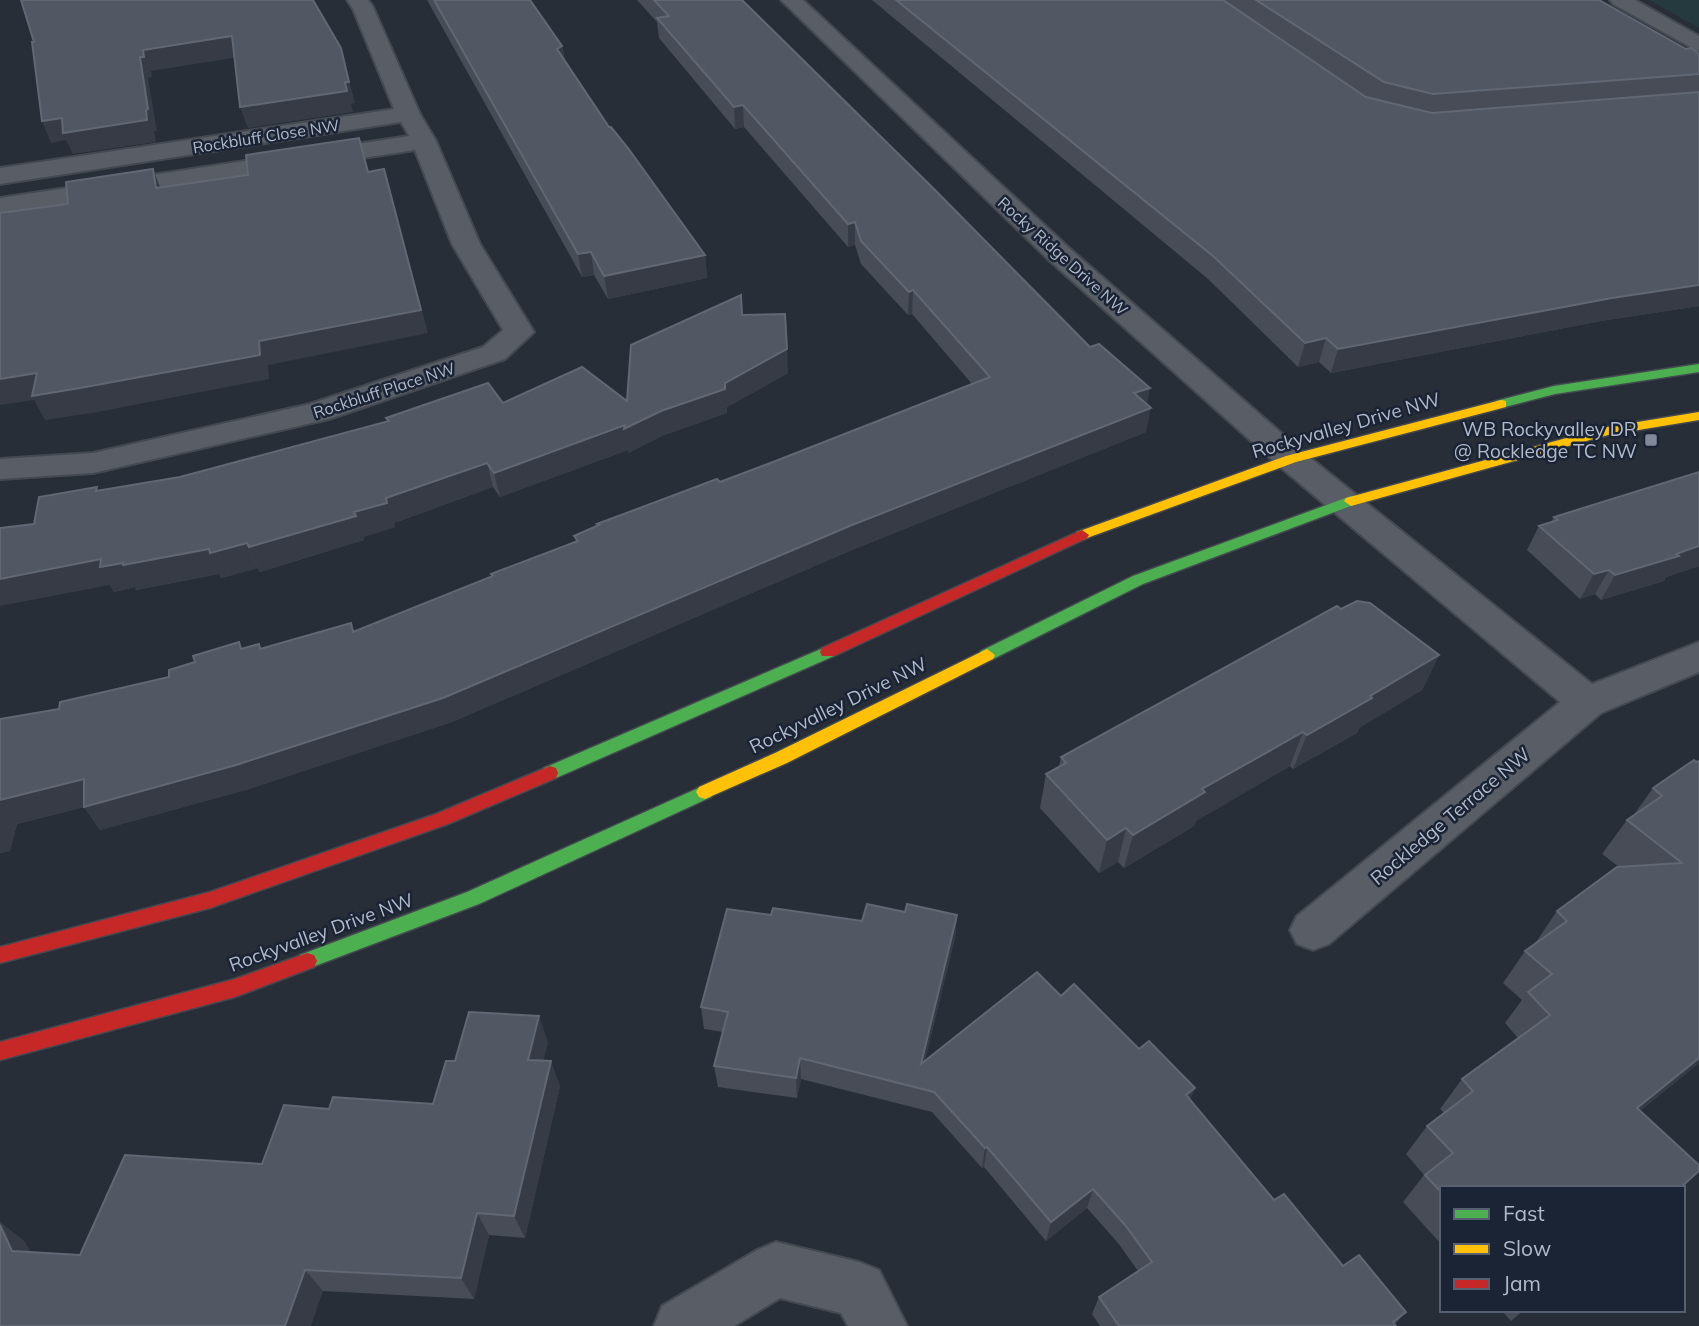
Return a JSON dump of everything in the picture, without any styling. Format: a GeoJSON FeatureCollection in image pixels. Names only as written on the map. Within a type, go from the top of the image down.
{"type":"FeatureCollection","features":[{"type":"Feature","properties":{"kind":"street"},"geometry":{"type":"LineString","coordinates":[[357,0],[363,7],[408,114]]}},
{"type":"Feature","properties":{"kind":"street","name":"Rocky Ridge Drive NW"},"geometry":{"type":"LineString","coordinates":[[791,0],[1059,254],[1342,503]]}},
{"type":"Feature","properties":{"kind":"street"},"geometry":{"type":"LineString","coordinates":[[1620,0],[1699,45]]}},
{"type":"Feature","properties":{"kind":"street","name":"Rockbluff Place NW"},"geometry":{"type":"LineString","coordinates":[[0,470],[93,463],[318,412],[494,354],[519,332],[466,244],[424,141],[408,114]]}},
{"type":"Feature","properties":{"kind":"street","name":"Rockbluff Close NW"},"geometry":{"type":"LineString","coordinates":[[0,176],[408,114]]}},
{"type":"Feature","properties":{"kind":"street","name":"Rockbluff Close NW"},"geometry":{"type":"LineString","coordinates":[[0,206],[424,141]]}},
{"type":"Feature","properties":{"kind":"street","name":"Rockyvalley Drive NW"},"geometry":{"type":"LineString","coordinates":[[0,955],[210,900],[442,819],[744,691],[1104,525],[1291,459],[1554,390],[1699,368]]}},
{"type":"Feature","properties":{"kind":"street","name":"Rockyvalley Drive NW"},"geometry":{"type":"LineString","coordinates":[[0,1051],[235,988],[473,898],[781,758],[1138,580],[1342,503],[1606,431],[1699,416]]}},
{"type":"Feature","properties":{"kind":"street"},"geometry":{"type":"LineString","coordinates":[[1342,503],[1587,702]]}},
{"type":"Feature","properties":{"kind":"street","name":"Rockledge Terrace NW"},"geometry":{"type":"LineString","coordinates":[[1313,930],[1587,702],[1699,656]]}},
{"type":"Feature","properties":{"kind":"street"},"geometry":{"type":"LineString","coordinates":[[682,1326],[776,1269],[859,1290],[879,1326]]}},
{"type":"Feature","properties":{"kind":"green space"},"geometry":{"type":"Polygon","coordinates":[[[1649,0],[1699,0],[1699,28],[1649,0]]]}},
{"type":"Feature","properties":{"kind":"building"},"geometry":{"type":"Polygon","coordinates":[[[21,0],[313,0],[341,48],[349,82],[345,82],[347,91],[240,107],[232,36],[143,50],[144,57],[140,57],[148,109],[147,120],[63,133],[62,118],[42,121],[34,42],[21,0]]]}},
{"type":"Feature","properties":{"kind":"building"},"geometry":{"type":"Polygon","coordinates":[[[434,0],[530,0],[562,46],[557,49],[609,127],[628,148],[705,255],[604,276],[591,252],[578,254],[434,0]]]}},
{"type":"Feature","properties":{"kind":"building"},"geometry":{"type":"Polygon","coordinates":[[[654,0],[742,0],[1090,347],[1099,344],[1150,388],[1134,393],[1151,408],[852,525],[443,698],[236,765],[84,807],[84,779],[0,800],[0,719],[59,709],[60,702],[169,677],[169,670],[195,662],[193,656],[239,642],[241,649],[259,644],[260,649],[351,623],[353,632],[578,541],[574,536],[599,525],[597,524],[717,479],[720,482],[990,377],[913,290],[909,292],[861,241],[855,222],[848,224],[743,105],[734,107],[657,18],[669,16],[654,0]]]}},
{"type":"Feature","properties":{"kind":"building"},"geometry":{"type":"Polygon","coordinates":[[[896,0],[1223,0],[1366,97],[1432,113],[1699,92],[1699,285],[1612,298],[1338,349],[1326,338],[1305,343],[1213,256],[896,0]]]}},
{"type":"Feature","properties":{"kind":"building"},"geometry":{"type":"Polygon","coordinates":[[[1256,0],[1599,0],[1686,49],[1691,48],[1699,54],[1699,74],[1433,94],[1384,82],[1256,0]]]}},
{"type":"Feature","properties":{"kind":"building"},"geometry":{"type":"Polygon","coordinates":[[[359,138],[368,172],[384,169],[421,310],[259,341],[260,355],[32,396],[37,373],[0,379],[0,213],[68,204],[66,182],[153,169],[156,188],[248,175],[246,155],[359,138]]]}},
{"type":"Feature","properties":{"kind":"building"},"geometry":{"type":"Polygon","coordinates":[[[741,295],[742,315],[785,314],[787,349],[725,383],[725,389],[661,411],[624,429],[625,425],[494,473],[487,463],[386,498],[387,503],[354,512],[356,516],[249,547],[247,543],[210,553],[209,549],[100,567],[101,559],[0,579],[0,528],[34,524],[39,497],[180,477],[389,421],[386,418],[488,383],[503,403],[582,367],[627,401],[631,345],[741,295]]]}},
{"type":"Feature","properties":{"kind":"building"},"geometry":{"type":"Polygon","coordinates":[[[1699,472],[1699,546],[1676,554],[1679,556],[1615,575],[1609,570],[1594,574],[1539,526],[1558,520],[1554,517],[1699,472]]]}},
{"type":"Feature","properties":{"kind":"building"},"geometry":{"type":"Polygon","coordinates":[[[1357,601],[1370,603],[1439,655],[1307,735],[1303,732],[1202,789],[1205,792],[1133,835],[1126,828],[1107,840],[1046,774],[1066,763],[1061,757],[1337,606],[1341,609],[1357,601]]]}},
{"type":"Feature","properties":{"kind":"building"},"geometry":{"type":"Polygon","coordinates":[[[1694,760],[1699,761],[1699,1058],[1637,1108],[1699,1165],[1699,1171],[1682,1186],[1440,1186],[1440,1191],[1425,1175],[1453,1153],[1427,1126],[1473,1091],[1462,1079],[1550,1015],[1528,992],[1552,974],[1525,951],[1567,921],[1557,911],[1617,867],[1682,863],[1627,820],[1662,796],[1653,788],[1694,760]]]}},
{"type":"Feature","properties":{"kind":"building"},"geometry":{"type":"Polygon","coordinates":[[[867,904],[905,912],[907,904],[957,915],[921,1064],[1037,972],[1061,996],[1074,984],[1139,1049],[1149,1041],[1195,1088],[1186,1095],[1274,1200],[1284,1194],[1343,1266],[1359,1255],[1406,1312],[1393,1322],[1396,1326],[1119,1326],[1099,1297],[1152,1262],[1125,1225],[1093,1189],[1051,1222],[987,1147],[985,1148],[934,1092],[800,1058],[796,1078],[714,1066],[728,1012],[701,1007],[727,909],[771,915],[773,908],[862,921],[867,904]]]}},
{"type":"Feature","properties":{"kind":"building"},"geometry":{"type":"Polygon","coordinates":[[[469,1012],[539,1016],[528,1060],[551,1061],[514,1216],[477,1213],[461,1278],[305,1270],[285,1326],[0,1326],[0,1225],[12,1251],[80,1255],[125,1155],[262,1164],[284,1105],[329,1109],[333,1097],[433,1104],[446,1061],[455,1061],[469,1012]]]}},
{"type":"Feature","properties":{"kind":"traffic: fast"},"geometry":{"type":"LineString","coordinates":[[1501,404],[1554,390],[1699,368]]}},
{"type":"Feature","properties":{"kind":"traffic: fast"},"geometry":{"type":"LineString","coordinates":[[987,655],[1138,580],[1351,501]]}},
{"type":"Feature","properties":{"kind":"traffic: fast"},"geometry":{"type":"LineString","coordinates":[[550,773],[828,652]]}},
{"type":"Feature","properties":{"kind":"traffic: fast"},"geometry":{"type":"LineString","coordinates":[[307,961],[473,898],[705,792]]}},
{"type":"Feature","properties":{"kind":"traffic: slow"},"geometry":{"type":"LineString","coordinates":[[1082,535],[1291,459],[1501,404]]}},
{"type":"Feature","properties":{"kind":"traffic: slow"},"geometry":{"type":"LineString","coordinates":[[1351,501],[1607,431],[1699,416]]}},
{"type":"Feature","properties":{"kind":"traffic: slow"},"geometry":{"type":"LineString","coordinates":[[705,792],[781,758],[987,655]]}},
{"type":"Feature","properties":{"kind":"traffic: jam"},"geometry":{"type":"LineString","coordinates":[[828,652],[1082,535]]}},
{"type":"Feature","properties":{"kind":"traffic: jam"},"geometry":{"type":"LineString","coordinates":[[0,955],[210,900],[442,819],[550,773]]}},
{"type":"Feature","properties":{"kind":"traffic: jam"},"geometry":{"type":"LineString","coordinates":[[0,1051],[235,988],[307,961]]}},
{"type":"Feature","properties":{"kind":"place","name":"WB Rockyvalley DR @ Rockledge TC NW"},"geometry":{"type":"Point","coordinates":[1651,440]}}]}
